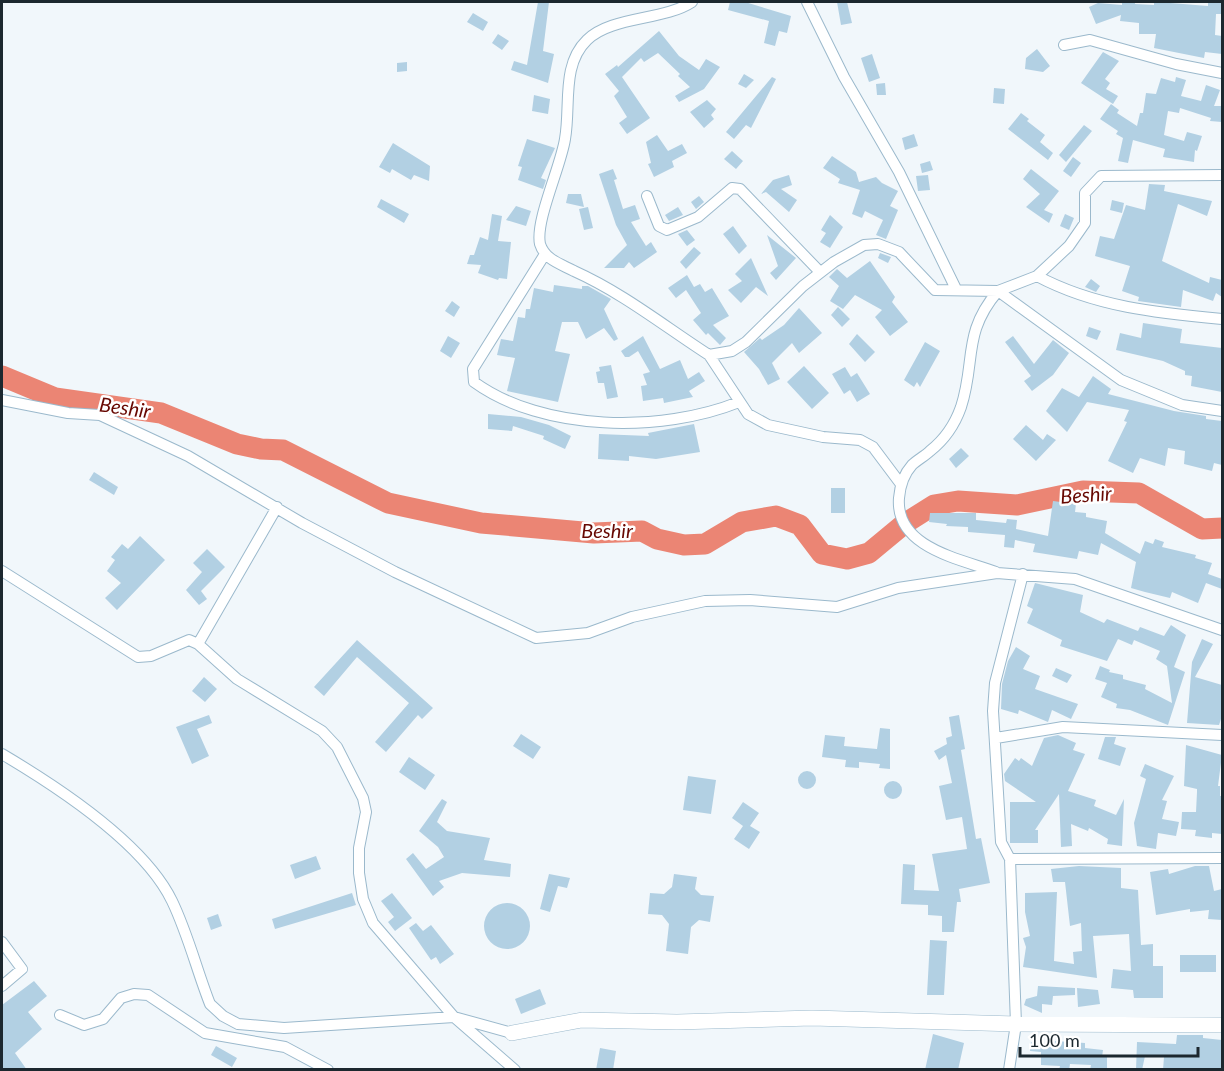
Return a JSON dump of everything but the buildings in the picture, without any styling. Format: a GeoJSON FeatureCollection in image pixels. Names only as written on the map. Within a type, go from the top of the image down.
{"type":"FeatureCollection","features":[{"type":"Feature","properties":{"kind":"main road"},"geometry":{"type":"LineString","coordinates":[[512,1033],[582,1020],[677,1022],[812,1018],[1016,1024],[1222,1025]]}},
{"type":"Feature","properties":{"kind":"street"},"geometry":{"type":"LineString","coordinates":[[693,2],[669,13],[621,23],[588,38],[575,54],[569,77],[565,141],[542,219],[540,242],[545,254],[602,284],[709,355],[748,414],[768,425],[823,437],[860,440],[873,447],[900,483]]}},
{"type":"Feature","properties":{"kind":"street"},"geometry":{"type":"LineString","coordinates":[[807,2],[844,77],[899,172],[956,289]]}},
{"type":"Feature","properties":{"kind":"street"},"geometry":{"type":"LineString","coordinates":[[1064,45],[1090,40],[1176,64],[1222,73]]}},
{"type":"Feature","properties":{"kind":"street"},"geometry":{"type":"LineString","coordinates":[[709,355],[732,351],[746,342],[802,286],[864,245],[878,244],[899,252],[930,288],[939,291],[956,289],[998,291],[1037,276],[1069,246],[1085,223],[1087,208],[1085,193],[1101,176],[1222,175]]}},
{"type":"Feature","properties":{"kind":"street"},"geometry":{"type":"LineString","coordinates":[[647,196],[659,226],[667,230],[698,217],[732,188],[740,189],[820,272]]}},
{"type":"Feature","properties":{"kind":"street"},"geometry":{"type":"LineString","coordinates":[[545,254],[473,369],[474,382],[494,396],[533,410],[594,421],[649,423],[710,413],[739,402]]}},
{"type":"Feature","properties":{"kind":"street"},"geometry":{"type":"LineString","coordinates":[[1037,276],[1095,301],[1128,309],[1222,320]]}},
{"type":"Feature","properties":{"kind":"street"},"geometry":{"type":"LineString","coordinates":[[998,291],[1121,380],[1182,405],[1222,411]]}},
{"type":"Feature","properties":{"kind":"street"},"geometry":{"type":"LineString","coordinates":[[997,573],[931,548],[914,537],[898,509],[900,483],[912,465],[932,450],[951,430],[967,387],[969,351],[982,310],[998,291]]}},
{"type":"Feature","properties":{"kind":"street"},"geometry":{"type":"LineString","coordinates":[[2,400],[68,413],[100,414],[188,456],[395,572],[536,638],[588,633],[632,617],[705,601],[750,600],[837,607],[898,588],[997,573],[1076,579],[1222,630]]}},
{"type":"Feature","properties":{"kind":"street"},"geometry":{"type":"LineString","coordinates":[[198,644],[277,507]]}},
{"type":"Feature","properties":{"kind":"street"},"geometry":{"type":"LineString","coordinates":[[2,571],[138,657],[151,656],[189,640],[198,644],[237,679],[322,730],[337,747],[363,798],[366,812],[359,848],[359,873],[363,899],[373,924],[454,1017],[515,1070]]}},
{"type":"Feature","properties":{"kind":"street"},"geometry":{"type":"LineString","coordinates":[[1009,1070],[1016,1024],[1010,859],[1001,842],[993,711],[995,683],[1023,574]]}},
{"type":"Feature","properties":{"kind":"street"},"geometry":{"type":"LineString","coordinates":[[996,738],[1063,727],[1222,735]]}},
{"type":"Feature","properties":{"kind":"street"},"geometry":{"type":"LineString","coordinates":[[2,754],[39,776],[91,815],[134,851],[158,878],[172,901],[210,1004],[223,1016],[238,1024],[284,1028],[454,1017],[512,1033]]}},
{"type":"Feature","properties":{"kind":"street"},"geometry":{"type":"LineString","coordinates":[[1010,859],[1222,858]]}},
{"type":"Feature","properties":{"kind":"street"},"geometry":{"type":"LineString","coordinates":[[2,942],[22,969],[2,986]]}},
{"type":"Feature","properties":{"kind":"street"},"geometry":{"type":"LineString","coordinates":[[60,1015],[84,1025],[103,1018],[121,998],[134,994],[148,995],[205,1033],[285,1047],[328,1070]]}},
{"type":"Feature","properties":{"kind":"waterway","name":"Beshir"},"geometry":{"type":"LineString","coordinates":[[2,376],[55,398],[161,413],[237,444],[261,449],[283,450],[388,503],[481,523],[594,533],[642,531],[657,539],[684,545],[705,544],[742,522],[776,516],[800,525],[822,554],[847,559],[869,553],[904,524],[934,505],[958,501],[1017,505],[1083,491],[1139,493],[1202,529],[1222,528]]}}]}
